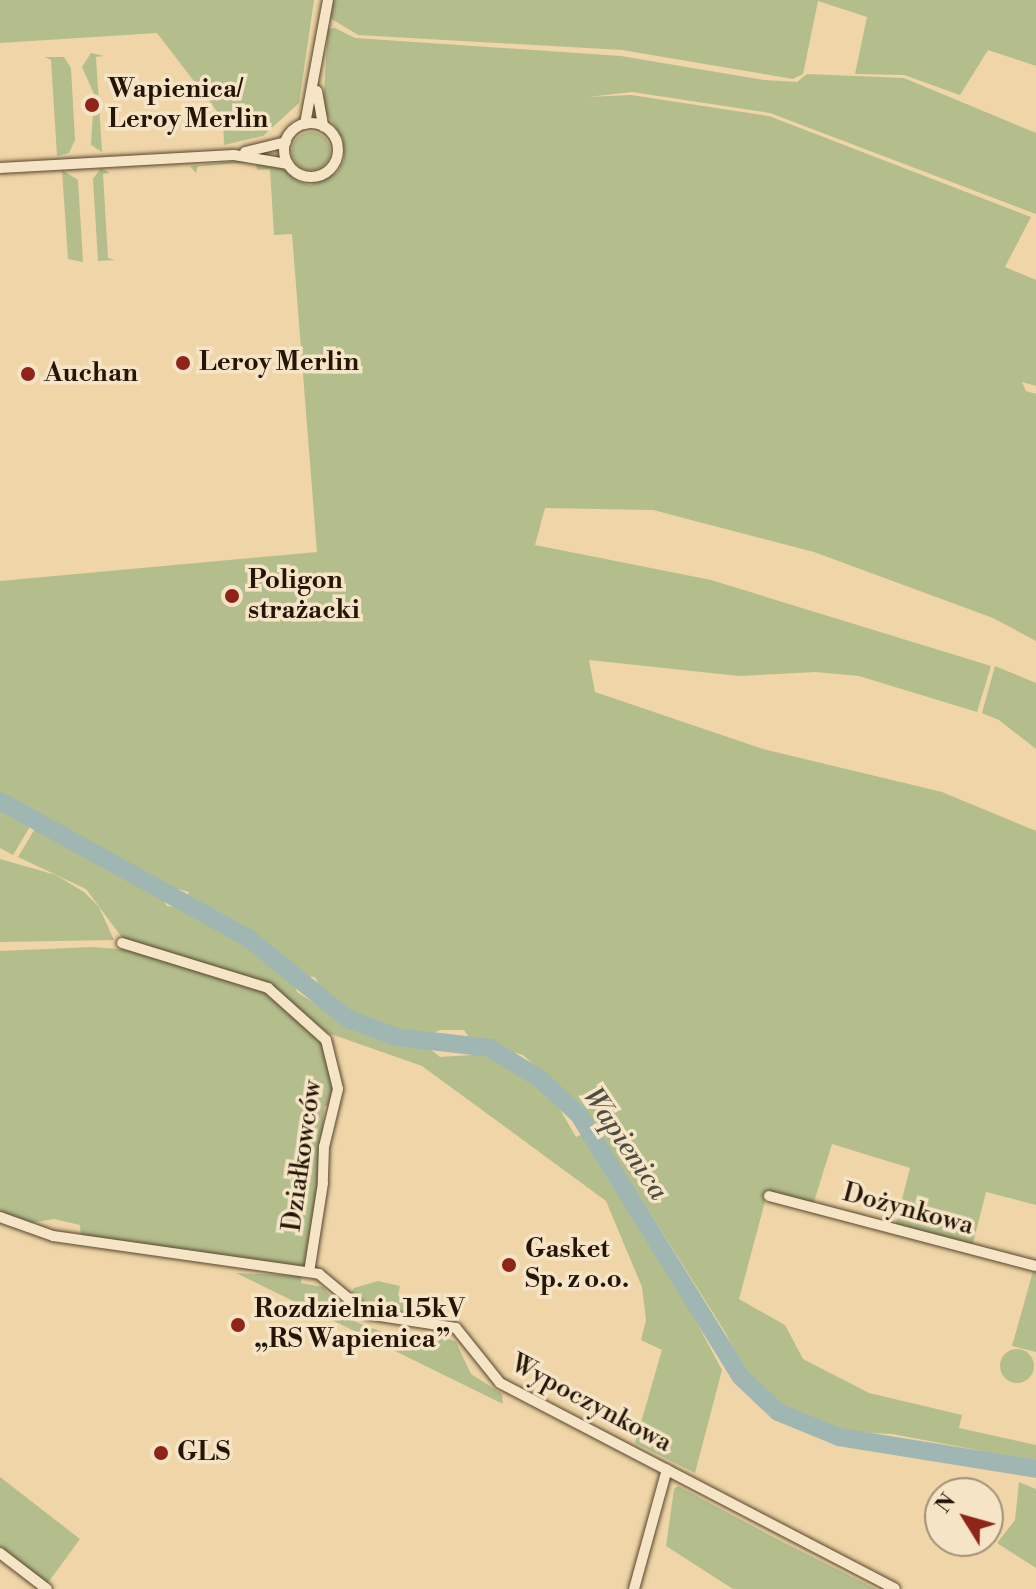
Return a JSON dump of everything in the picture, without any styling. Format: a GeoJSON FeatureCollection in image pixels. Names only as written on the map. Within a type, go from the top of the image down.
{"type":"FeatureCollection","features":[{"type":"Feature","properties":{"kind":"street"},"geometry":{"type":"LineString","coordinates":[[0,168],[234,155],[286,142],[305,124],[316,81],[328,0]]}},
{"type":"Feature","properties":{"kind":"street"},"geometry":{"type":"LineString","coordinates":[[234,155],[288,164],[302,176],[328,172],[338,147],[323,126],[316,81]]}},
{"type":"Feature","properties":{"kind":"street"},"geometry":{"type":"LineString","coordinates":[[305,124],[323,126]]}},
{"type":"Feature","properties":{"kind":"street"},"geometry":{"type":"LineString","coordinates":[[286,142],[288,164]]}},
{"type":"Feature","properties":{"kind":"street","name":"Działkowców"},"geometry":{"type":"LineString","coordinates":[[122,943],[268,988],[326,1040],[338,1089],[324,1147],[323,1183],[309,1272]]}},
{"type":"Feature","properties":{"kind":"street","name":"Dożynkowa"},"geometry":{"type":"LineString","coordinates":[[769,1196],[1036,1266]]}},
{"type":"Feature","properties":{"kind":"street","name":"Wypoczynkowa"},"geometry":{"type":"LineString","coordinates":[[0,1217],[53,1236],[309,1272],[332,1280],[367,1314],[456,1328],[500,1383],[895,1589]]}},
{"type":"Feature","properties":{"kind":"street"},"geometry":{"type":"LineString","coordinates":[[634,1589],[667,1469]]}},
{"type":"Feature","properties":{"kind":"street"},"geometry":{"type":"LineString","coordinates":[[0,1553],[47,1589]]}},
{"type":"Feature","properties":{"kind":"green space"},"geometry":{"type":"Polygon","coordinates":[[[0,0],[314,0],[299,103],[263,136],[224,145],[223,119],[157,33],[0,43],[0,0]]]}},
{"type":"Feature","properties":{"kind":"green space"},"geometry":{"type":"Polygon","coordinates":[[[333,0],[1036,0],[1036,66],[988,50],[960,95],[904,75],[855,74],[867,17],[818,1],[803,74],[793,79],[622,50],[358,35],[330,18],[333,0]]]}},
{"type":"Feature","properties":{"kind":"green space"},"geometry":{"type":"Polygon","coordinates":[[[335,28],[355,38],[621,56],[764,80],[797,82],[807,74],[904,78],[1036,133],[1036,214],[770,113],[632,92],[588,97],[631,95],[769,116],[1031,217],[1005,267],[1036,280],[1036,386],[1022,382],[1026,391],[1036,394],[1036,641],[993,618],[814,552],[653,510],[545,508],[535,545],[711,580],[991,666],[977,712],[859,676],[816,672],[739,676],[589,660],[595,692],[763,749],[942,792],[1036,831],[1036,1205],[986,1192],[972,1247],[895,1227],[910,1168],[832,1144],[813,1205],[767,1194],[739,1299],[785,1325],[803,1359],[869,1393],[962,1415],[959,1428],[1036,1445],[1036,1461],[892,1434],[831,1431],[781,1409],[746,1374],[725,1332],[589,1116],[523,1055],[470,1039],[464,1030],[440,1030],[426,1037],[380,1028],[353,1015],[323,993],[315,977],[304,976],[187,898],[189,892],[163,885],[0,794],[0,581],[317,552],[292,234],[274,235],[270,169],[257,170],[256,162],[198,166],[196,173],[190,166],[247,160],[279,165],[297,181],[310,185],[337,173],[344,160],[343,139],[323,108],[328,29],[335,28]]]}},
{"type":"Feature","properties":{"kind":"green space"},"geometry":{"type":"Polygon","coordinates":[[[91,53],[104,56],[96,57],[102,152],[91,145],[94,94],[82,67],[91,53]]]}},
{"type":"Feature","properties":{"kind":"green space"},"geometry":{"type":"Polygon","coordinates":[[[45,57],[64,57],[71,68],[75,140],[69,153],[57,156],[51,60],[45,57]]]}},
{"type":"Feature","properties":{"kind":"green space"},"geometry":{"type":"Polygon","coordinates":[[[311,132],[325,137],[330,151],[325,165],[311,170],[297,165],[292,151],[297,137],[311,132]]]}},
{"type":"Feature","properties":{"kind":"green space"},"geometry":{"type":"Polygon","coordinates":[[[101,168],[110,173],[103,174],[108,258],[115,260],[98,261],[93,179],[101,168]]]}},
{"type":"Feature","properties":{"kind":"green space"},"geometry":{"type":"Polygon","coordinates":[[[62,170],[78,180],[83,262],[68,259],[62,170]]]}},
{"type":"Feature","properties":{"kind":"green space"},"geometry":{"type":"Polygon","coordinates":[[[995,666],[1036,683],[1036,749],[999,720],[982,713],[995,666]]]}},
{"type":"Feature","properties":{"kind":"green space"},"geometry":{"type":"Polygon","coordinates":[[[0,806],[31,825],[13,855],[0,848],[0,806]]]}},
{"type":"Feature","properties":{"kind":"green space"},"geometry":{"type":"Polygon","coordinates":[[[36,827],[157,891],[167,906],[183,908],[255,948],[293,980],[297,992],[344,1022],[368,1034],[429,1048],[440,1057],[488,1054],[517,1068],[555,1101],[576,1137],[583,1134],[671,1274],[722,1370],[695,1473],[635,1443],[662,1350],[641,1340],[646,1320],[642,1287],[606,1201],[422,1066],[328,1033],[269,984],[123,939],[86,889],[18,857],[36,827]]]}},
{"type":"Feature","properties":{"kind":"green space"},"geometry":{"type":"Polygon","coordinates":[[[0,859],[56,875],[84,892],[99,907],[114,940],[0,942],[0,859]]]}},
{"type":"Feature","properties":{"kind":"green space"},"geometry":{"type":"Polygon","coordinates":[[[94,947],[129,950],[265,991],[322,1044],[335,1082],[330,1105],[324,1107],[321,1178],[304,1266],[81,1238],[80,1225],[54,1219],[31,1223],[0,1212],[0,951],[94,947]]]}},
{"type":"Feature","properties":{"kind":"green space"},"geometry":{"type":"Polygon","coordinates":[[[1036,1269],[1036,1352],[1012,1346],[1036,1269]]]}},
{"type":"Feature","properties":{"kind":"green space"},"geometry":{"type":"Polygon","coordinates":[[[236,1273],[301,1276],[301,1283],[323,1287],[350,1319],[363,1325],[383,1332],[437,1334],[456,1342],[471,1374],[502,1394],[503,1404],[236,1273]]]}},
{"type":"Feature","properties":{"kind":"green space"},"geometry":{"type":"Polygon","coordinates":[[[378,1281],[400,1286],[398,1296],[449,1319],[394,1319],[367,1310],[349,1297],[354,1288],[378,1281]]]}},
{"type":"Feature","properties":{"kind":"green space"},"geometry":{"type":"Polygon","coordinates":[[[1017,1349],[1029,1354],[1034,1366],[1029,1378],[1017,1383],[1005,1378],[1000,1366],[1005,1354],[1017,1349]]]}},
{"type":"Feature","properties":{"kind":"green space"},"geometry":{"type":"Polygon","coordinates":[[[0,1477],[80,1539],[47,1584],[0,1549],[0,1477]]]}},
{"type":"Feature","properties":{"kind":"green space"},"geometry":{"type":"Polygon","coordinates":[[[1019,1482],[1036,1489],[1036,1568],[1004,1547],[1004,1534],[1015,1520],[1019,1482]]]}},
{"type":"Feature","properties":{"kind":"green space"},"geometry":{"type":"Polygon","coordinates":[[[678,1486],[876,1589],[733,1589],[666,1546],[674,1489],[678,1486]]]}},
{"type":"Feature","properties":{"kind":"waterway","name":"Wapienica"},"geometry":{"type":"LineString","coordinates":[[0,801],[248,938],[348,1019],[397,1037],[490,1048],[540,1079],[579,1115],[741,1377],[778,1412],[839,1437],[1036,1469]]}},
{"type":"Feature","properties":{"kind":"place","name":"Wapienica/ Leroy Merlin"},"geometry":{"type":"Point","coordinates":[92,105]}},
{"type":"Feature","properties":{"kind":"place","name":"Leroy Merlin"},"geometry":{"type":"Point","coordinates":[183,363]}},
{"type":"Feature","properties":{"kind":"place","name":"Auchan"},"geometry":{"type":"Point","coordinates":[28,374]}},
{"type":"Feature","properties":{"kind":"place","name":"Poligon strażacki"},"geometry":{"type":"Point","coordinates":[232,596]}},
{"type":"Feature","properties":{"kind":"place","name":"Gasket Sp. z o.o."},"geometry":{"type":"Point","coordinates":[509,1265]}},
{"type":"Feature","properties":{"kind":"place","name":"Rozdzielnia 15kV „RS Wapienica”"},"geometry":{"type":"Point","coordinates":[238,1325]}},
{"type":"Feature","properties":{"kind":"place","name":"GLS"},"geometry":{"type":"Point","coordinates":[161,1453]}}]}
